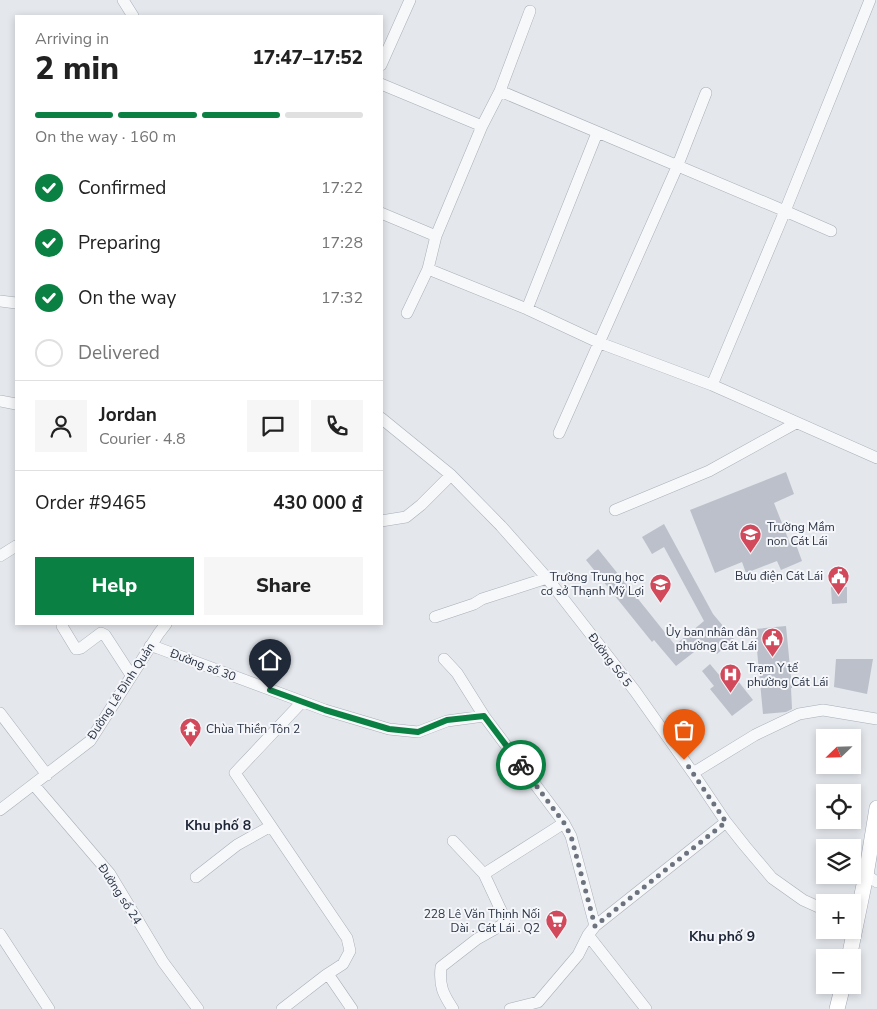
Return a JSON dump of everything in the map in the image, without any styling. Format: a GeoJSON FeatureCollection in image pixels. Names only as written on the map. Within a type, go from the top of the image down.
{"type":"FeatureCollection","features":[{"type":"Feature","properties":{"kind":"main road"},"geometry":{"type":"LineString","coordinates":[[861,906],[872,878],[877,808]]}},
{"type":"Feature","properties":{"kind":"main road"},"geometry":{"type":"LineString","coordinates":[[838,1009],[841,994]]}},
{"type":"Feature","properties":{"kind":"street"},"geometry":{"type":"LineString","coordinates":[[123,0],[132,15]]}},
{"type":"Feature","properties":{"kind":"street"},"geometry":{"type":"LineString","coordinates":[[383,61],[410,0]]}},
{"type":"Feature","properties":{"kind":"street"},"geometry":{"type":"LineString","coordinates":[[712,385],[870,0]]}},
{"type":"Feature","properties":{"kind":"street"},"geometry":{"type":"LineString","coordinates":[[407,313],[428,269],[436,236],[482,126],[500,91],[530,11]]}},
{"type":"Feature","properties":{"kind":"street"},"geometry":{"type":"LineString","coordinates":[[383,85],[482,126]]}},
{"type":"Feature","properties":{"kind":"street"},"geometry":{"type":"LineString","coordinates":[[500,91],[831,231]]}},
{"type":"Feature","properties":{"kind":"street"},"geometry":{"type":"LineString","coordinates":[[559,433],[677,166],[706,93]]}},
{"type":"Feature","properties":{"kind":"street"},"geometry":{"type":"LineString","coordinates":[[527,309],[597,132]]}},
{"type":"Feature","properties":{"kind":"street"},"geometry":{"type":"LineString","coordinates":[[383,214],[436,236]]}},
{"type":"Feature","properties":{"kind":"street"},"geometry":{"type":"LineString","coordinates":[[428,269],[527,309],[600,343],[712,385],[877,458]]}},
{"type":"Feature","properties":{"kind":"street"},"geometry":{"type":"LineString","coordinates":[[0,301],[15,303]]}},
{"type":"Feature","properties":{"kind":"street"},"geometry":{"type":"LineString","coordinates":[[0,401],[15,404]]}},
{"type":"Feature","properties":{"kind":"street","name":"Đường Số 5"},"geometry":{"type":"LineString","coordinates":[[383,420],[451,475],[501,526],[547,578],[635,691],[694,773],[726,822],[745,846],[772,878],[803,900],[816,906]]}},
{"type":"Feature","properties":{"kind":"street"},"geometry":{"type":"LineString","coordinates":[[615,510],[709,471],[796,423]]}},
{"type":"Feature","properties":{"kind":"street"},"geometry":{"type":"LineString","coordinates":[[383,521],[406,517],[451,475]]}},
{"type":"Feature","properties":{"kind":"street"},"geometry":{"type":"LineString","coordinates":[[0,556],[15,547]]}},
{"type":"Feature","properties":{"kind":"street"},"geometry":{"type":"LineString","coordinates":[[434,617],[547,578]]}},
{"type":"Feature","properties":{"kind":"street","name":"Đường Lê Đình Quản"},"geometry":{"type":"LineString","coordinates":[[0,810],[90,741],[158,633],[165,625]]}},
{"type":"Feature","properties":{"kind":"street"},"geometry":{"type":"LineString","coordinates":[[62,626],[76,649],[81,648],[101,633],[104,635],[132,675]]}},
{"type":"Feature","properties":{"kind":"street","name":"Đường số 30"},"geometry":{"type":"LineString","coordinates":[[150,646],[325,710],[389,729],[418,732],[447,720],[484,716]]}},
{"type":"Feature","properties":{"kind":"street"},"geometry":{"type":"LineString","coordinates":[[444,659],[457,673],[484,716],[564,823],[571,836],[592,930],[646,1009]]}},
{"type":"Feature","properties":{"kind":"street"},"geometry":{"type":"LineString","coordinates":[[282,1009],[343,964],[350,951],[347,938],[236,773],[302,702]]}},
{"type":"Feature","properties":{"kind":"street"},"geometry":{"type":"LineString","coordinates":[[694,773],[755,735],[799,714],[823,710],[877,718]]}},
{"type":"Feature","properties":{"kind":"street"},"geometry":{"type":"LineString","coordinates":[[0,713],[46,775]]}},
{"type":"Feature","properties":{"kind":"street","name":"Đường số 24"},"geometry":{"type":"LineString","coordinates":[[34,785],[110,874],[163,962],[198,1009]]}},
{"type":"Feature","properties":{"kind":"street"},"geometry":{"type":"LineString","coordinates":[[510,1009],[538,1002],[578,955],[592,930],[726,822]]}},
{"type":"Feature","properties":{"kind":"street"},"geometry":{"type":"LineString","coordinates":[[484,874],[564,823]]}},
{"type":"Feature","properties":{"kind":"street"},"geometry":{"type":"LineString","coordinates":[[196,877],[237,845],[271,826]]}},
{"type":"Feature","properties":{"kind":"street"},"geometry":{"type":"LineString","coordinates":[[453,841],[484,874],[506,919],[502,924],[477,939],[441,967],[440,980],[445,997],[453,1009]]}},
{"type":"Feature","properties":{"kind":"street"},"geometry":{"type":"LineString","coordinates":[[0,934],[49,1009]]}},
{"type":"Feature","properties":{"kind":"street"},"geometry":{"type":"LineString","coordinates":[[328,974],[352,1009]]}},
{"type":"Feature","properties":{"kind":"building"},"geometry":{"type":"Polygon","coordinates":[[[786,472],[794,494],[774,503],[789,541],[794,539],[802,561],[781,570],[777,561],[746,573],[742,562],[715,573],[690,510],[786,472]]]}},
{"type":"Feature","properties":{"kind":"building"},"geometry":{"type":"Polygon","coordinates":[[[664,524],[713,614],[734,639],[717,654],[707,642],[676,666],[654,640],[652,642],[586,560],[598,549],[675,645],[704,621],[664,547],[652,554],[642,537],[664,524]]]}},
{"type":"Feature","properties":{"kind":"building","name":"Bưu điện Cát Lái"},"geometry":{"type":"Polygon","coordinates":[[[831,587],[847,587],[847,603],[832,604],[831,587]]]}},
{"type":"Feature","properties":{"kind":"building","name":"Ủy ban nhân dân phường Cát Lái"},"geometry":{"type":"Polygon","coordinates":[[[786,626],[792,688],[792,709],[786,712],[763,714],[755,629],[786,626]]]}},
{"type":"Feature","properties":{"kind":"building"},"geometry":{"type":"Polygon","coordinates":[[[836,659],[873,659],[867,694],[834,687],[836,659]]]}},
{"type":"Feature","properties":{"kind":"building","name":"Trạm Y tế phường Cát Lái"},"geometry":{"type":"Polygon","coordinates":[[[710,664],[730,688],[738,681],[753,700],[732,716],[710,689],[714,686],[702,671],[710,664]]]}},
{"type":"Feature","properties":{"kind":"way so far"},"geometry":{"type":"LineString","coordinates":[[521,765],[564,823],[571,836],[595,926],[726,822],[684,760]]}},
{"type":"Feature","properties":{"kind":"place","name":"Trường Mầm non Cát Lái"},"geometry":{"type":"Point","coordinates":[751,553]}},
{"type":"Feature","properties":{"kind":"place","name":"Bưu điện Cát Lái"},"geometry":{"type":"Point","coordinates":[839,595]}},
{"type":"Feature","properties":{"kind":"place","name":"Trường Trung học cơ sở Thạnh Mỹ Lợi"},"geometry":{"type":"Point","coordinates":[660,603]}},
{"type":"Feature","properties":{"kind":"place","name":"Ủy ban nhân dân phường Cát Lái"},"geometry":{"type":"Point","coordinates":[773,658]}},
{"type":"Feature","properties":{"kind":"place","name":"Trạm Y tế phường Cát Lái"},"geometry":{"type":"Point","coordinates":[731,694]}},
{"type":"Feature","properties":{"kind":"place","name":"Chùa Thiền Tôn 2"},"geometry":{"type":"Point","coordinates":[190,748]}},
{"type":"Feature","properties":{"kind":"place","name":"228 Lê Văn Thịnh Nối Dài . Cát Lái . Q2"},"geometry":{"type":"Point","coordinates":[556,940]}},
{"type":"Feature","properties":{"kind":"district","name":"Khu phố 8"},"geometry":{"type":"Point","coordinates":[218,825]}},
{"type":"Feature","properties":{"kind":"district","name":"Khu phố 9"},"geometry":{"type":"Point","coordinates":[722,936]}},
{"type":"Feature","properties":{"kind":"route"},"geometry":{"type":"LineString","coordinates":[[270,690],[325,710],[389,729],[418,732],[447,720],[484,716],[521,765]]}}]}
